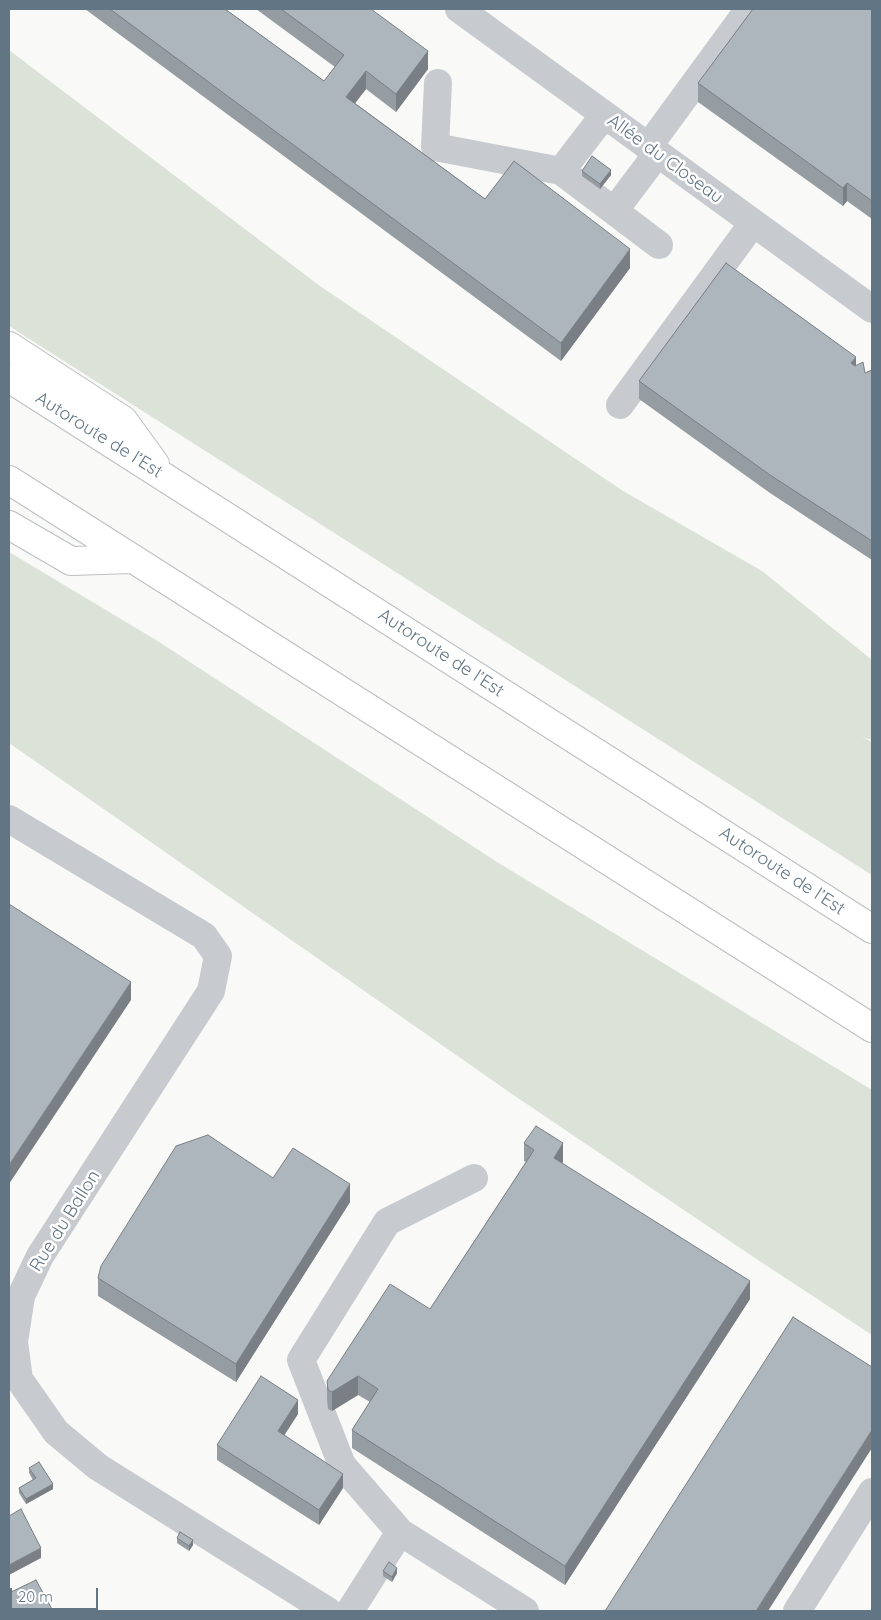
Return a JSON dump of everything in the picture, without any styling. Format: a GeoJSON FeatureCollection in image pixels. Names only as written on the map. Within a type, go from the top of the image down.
{"type":"FeatureCollection","features":[{"type":"Feature","properties":{"kind":"highway"},"geometry":{"type":"LineString","coordinates":[[9,346],[123,420],[165,477]]}},
{"type":"Feature","properties":{"kind":"highway","name":"Autoroute de l’Est"},"geometry":{"type":"LineString","coordinates":[[9,378],[872,929]]}},
{"type":"Feature","properties":{"kind":"highway"},"geometry":{"type":"LineString","coordinates":[[9,480],[872,1028]]}},
{"type":"Feature","properties":{"kind":"highway"},"geometry":{"type":"LineString","coordinates":[[9,526],[71,560],[132,559]]}},
{"type":"Feature","properties":{"kind":"street","name":"Allée du Closeau"},"geometry":{"type":"LineString","coordinates":[[459,9],[872,309]]}},
{"type":"Feature","properties":{"kind":"street"},"geometry":{"type":"LineString","coordinates":[[614,211],[749,9]]}},
{"type":"Feature","properties":{"kind":"street"},"geometry":{"type":"LineString","coordinates":[[438,83],[435,147],[561,171],[659,245]]}},
{"type":"Feature","properties":{"kind":"street"},"geometry":{"type":"LineString","coordinates":[[561,171],[604,115]]}},
{"type":"Feature","properties":{"kind":"street"},"geometry":{"type":"LineString","coordinates":[[620,405],[753,223]]}},
{"type":"Feature","properties":{"kind":"street","name":"Rue du Ballon"},"geometry":{"type":"LineString","coordinates":[[9,818],[204,936],[218,956],[211,991],[40,1256],[21,1296],[14,1342],[19,1379],[56,1432],[98,1467],[328,1611]]}},
{"type":"Feature","properties":{"kind":"street"},"geometry":{"type":"LineString","coordinates":[[474,1178],[387,1222],[301,1360],[342,1465],[400,1532],[525,1611]]}},
{"type":"Feature","properties":{"kind":"street"},"geometry":{"type":"LineString","coordinates":[[797,1611],[872,1492]]}},
{"type":"Feature","properties":{"kind":"street"},"geometry":{"type":"LineString","coordinates":[[350,1611],[400,1532]]}},
{"type":"Feature","properties":{"kind":"shaded area"},"geometry":{"type":"Polygon","coordinates":[[[9,50],[320,286],[623,491],[762,571],[872,660],[872,740],[862,737],[872,742],[872,875],[9,326],[9,50]]]}},
{"type":"Feature","properties":{"kind":"shaded area"},"geometry":{"type":"Polygon","coordinates":[[[9,552],[156,640],[497,862],[872,1090],[872,1335],[512,1094],[9,743],[9,552]]]}},
{"type":"Feature","properties":{"kind":"building"},"geometry":{"type":"Polygon","coordinates":[[[110,9],[225,9],[324,81],[344,55],[281,9],[371,9],[428,51],[396,94],[366,71],[346,97],[485,199],[514,161],[630,249],[561,343],[110,9]]]}},
{"type":"Feature","properties":{"kind":"building"},"geometry":{"type":"Polygon","coordinates":[[[753,9],[872,9],[872,201],[847,183],[843,188],[698,83],[753,9]]]}},
{"type":"Feature","properties":{"kind":"building"},"geometry":{"type":"Polygon","coordinates":[[[592,156],[611,170],[600,184],[582,171],[592,156]]]}},
{"type":"Feature","properties":{"kind":"building"},"geometry":{"type":"Polygon","coordinates":[[[726,263],[856,357],[851,363],[855,366],[863,362],[865,373],[872,370],[872,541],[770,475],[639,381],[726,263]]]}},
{"type":"Feature","properties":{"kind":"building"},"geometry":{"type":"Polygon","coordinates":[[[9,904],[131,982],[9,1165],[9,904]]]}},
{"type":"Feature","properties":{"kind":"building"},"geometry":{"type":"Polygon","coordinates":[[[536,1126],[563,1143],[554,1158],[750,1281],[565,1566],[352,1430],[378,1389],[358,1376],[332,1392],[328,1390],[327,1381],[390,1284],[430,1309],[534,1150],[524,1143],[536,1126]]]}},
{"type":"Feature","properties":{"kind":"building"},"geometry":{"type":"Polygon","coordinates":[[[208,1135],[273,1178],[293,1148],[350,1184],[236,1364],[98,1278],[101,1266],[176,1146],[208,1135]]]}},
{"type":"Feature","properties":{"kind":"building"},"geometry":{"type":"Polygon","coordinates":[[[793,1317],[872,1367],[872,1430],[756,1611],[605,1611],[793,1317]]]}},
{"type":"Feature","properties":{"kind":"building"},"geometry":{"type":"Polygon","coordinates":[[[261,1376],[298,1400],[278,1431],[343,1474],[319,1510],[217,1445],[261,1376]]]}},
{"type":"Feature","properties":{"kind":"building"},"geometry":{"type":"Polygon","coordinates":[[[39,1462],[53,1484],[26,1499],[19,1488],[36,1478],[29,1468],[39,1462]]]}},
{"type":"Feature","properties":{"kind":"building"},"geometry":{"type":"Polygon","coordinates":[[[21,1509],[41,1548],[9,1565],[9,1516],[21,1509]]]}},
{"type":"Feature","properties":{"kind":"building"},"geometry":{"type":"Polygon","coordinates":[[[180,1532],[193,1540],[189,1546],[177,1538],[180,1532]]]}},
{"type":"Feature","properties":{"kind":"building"},"geometry":{"type":"Polygon","coordinates":[[[389,1562],[397,1568],[392,1577],[383,1571],[389,1562]]]}},
{"type":"Feature","properties":{"kind":"building"},"geometry":{"type":"Polygon","coordinates":[[[36,1580],[53,1611],[12,1611],[9,1606],[9,1593],[36,1580]]]}}]}
